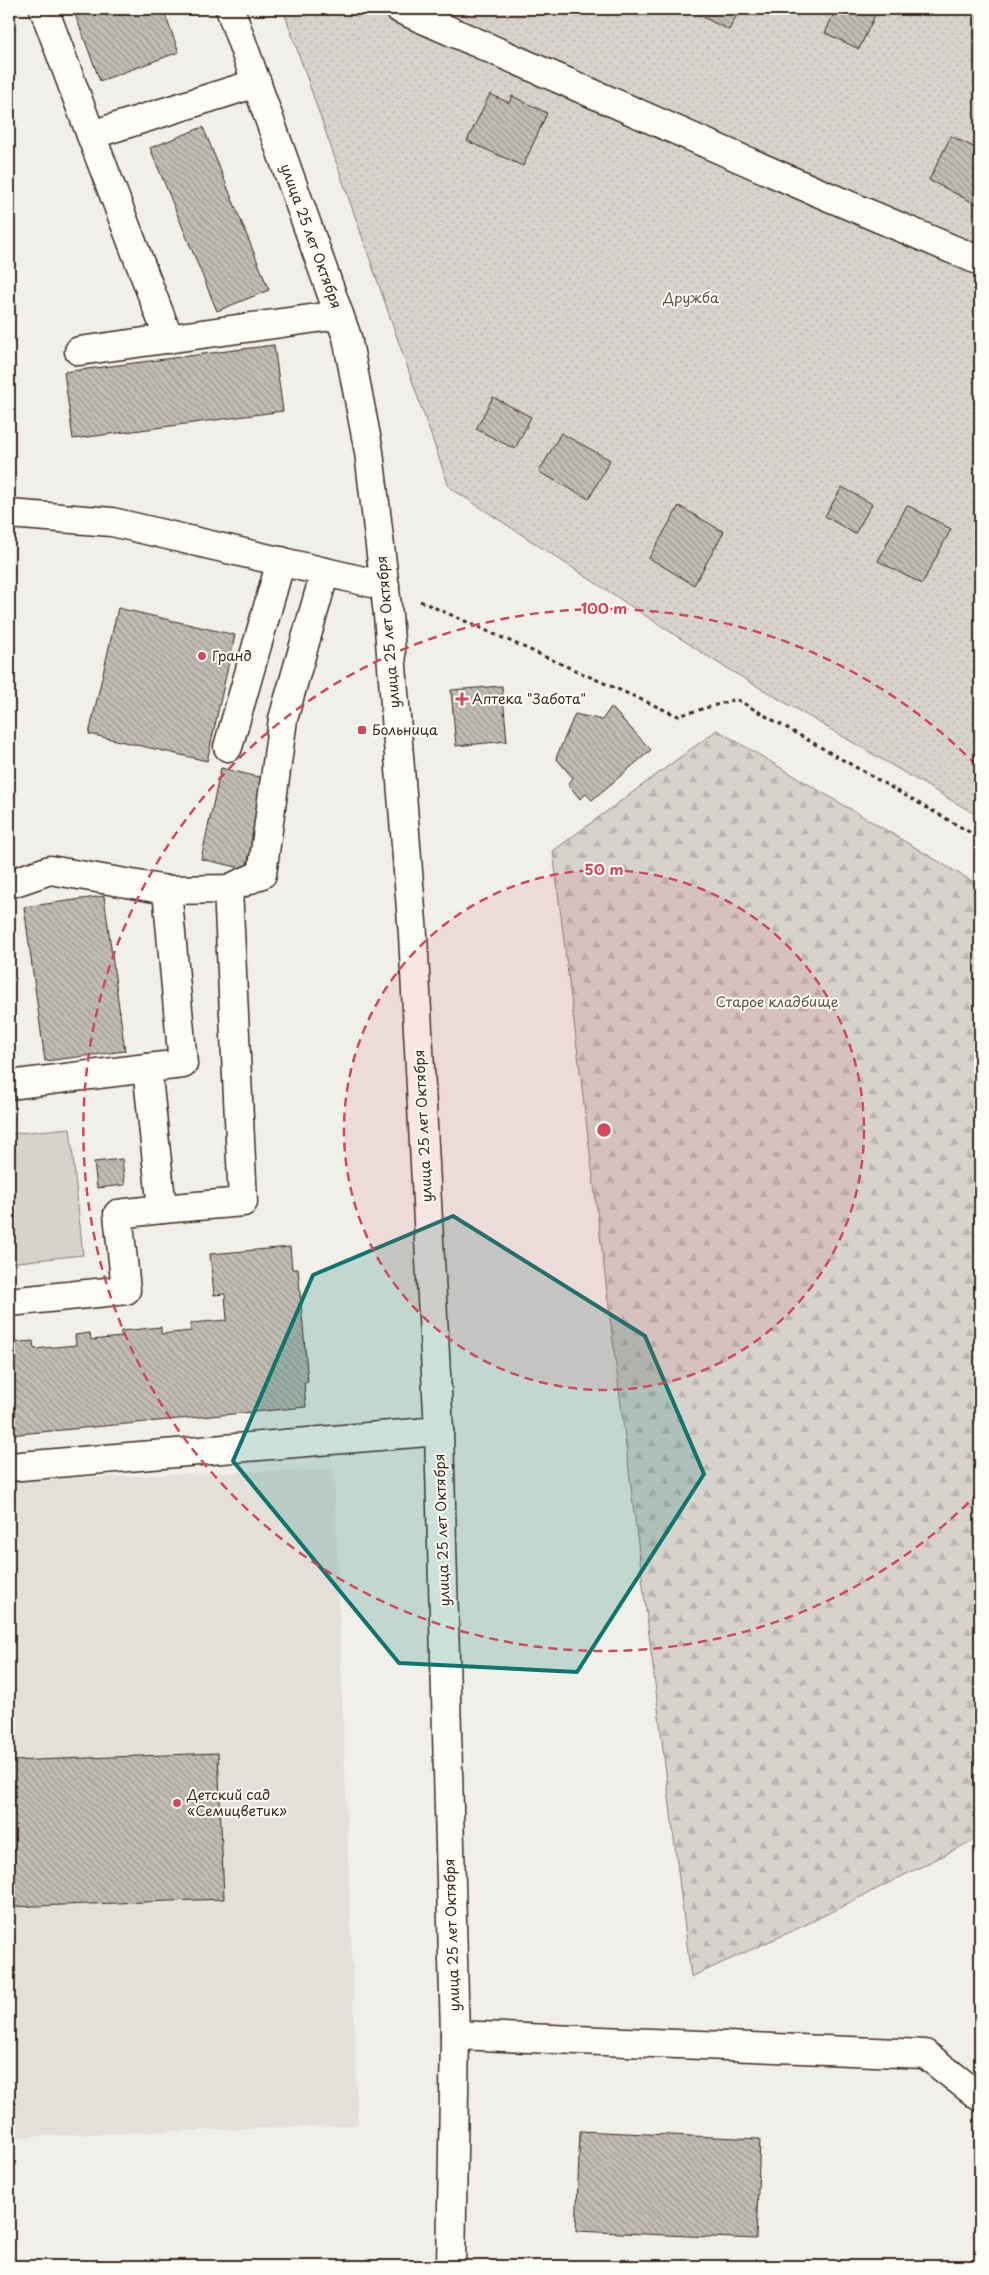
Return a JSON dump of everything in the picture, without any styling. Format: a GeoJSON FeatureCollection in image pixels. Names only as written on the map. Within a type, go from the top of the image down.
{"type":"FeatureCollection","features":[{"type":"Feature","properties":{"kind":"street"},"geometry":{"type":"LineString","coordinates":[[44,9],[169,339]]}},
{"type":"Feature","properties":{"kind":"street","name":"улица 25 лет Октября"},"geometry":{"type":"LineString","coordinates":[[230,9],[347,337],[369,452],[385,586],[413,935],[439,1431],[455,2034],[451,2266]]}},
{"type":"Feature","properties":{"kind":"street"},"geometry":{"type":"LineString","coordinates":[[400,9],[801,186],[980,261]]}},
{"type":"Feature","properties":{"kind":"street"},"geometry":{"type":"LineString","coordinates":[[91,135],[257,83]]}},
{"type":"Feature","properties":{"kind":"street"},"geometry":{"type":"LineString","coordinates":[[79,351],[339,315]]}},
{"type":"Feature","properties":{"kind":"street"},"geometry":{"type":"LineString","coordinates":[[9,514],[112,522],[385,586]]}},
{"type":"Feature","properties":{"kind":"street"},"geometry":{"type":"LineString","coordinates":[[228,747],[281,561]]}},
{"type":"Feature","properties":{"kind":"street"},"geometry":{"type":"LineString","coordinates":[[9,884],[50,870],[166,890],[228,889],[262,874],[283,720],[325,572]]}},
{"type":"Feature","properties":{"kind":"street"},"geometry":{"type":"LineString","coordinates":[[9,1302],[126,1290],[118,1214],[243,1202],[228,889]]}},
{"type":"Feature","properties":{"kind":"street"},"geometry":{"type":"LineString","coordinates":[[9,1086],[183,1064],[166,890]]}},
{"type":"Feature","properties":{"kind":"street"},"geometry":{"type":"LineString","coordinates":[[147,1068],[162,1209]]}},
{"type":"Feature","properties":{"kind":"street"},"geometry":{"type":"LineString","coordinates":[[9,1467],[439,1431]]}},
{"type":"Feature","properties":{"kind":"street"},"geometry":{"type":"LineString","coordinates":[[455,2034],[925,2054],[980,2097]]}},
{"type":"Feature","properties":{"kind":"path"},"geometry":{"type":"LineString","coordinates":[[385,586],[678,716],[736,699],[980,838]]}},
{"type":"Feature","properties":{"kind":"highlighted area"},"geometry":{"type":"Polygon","coordinates":[[[453,1216],[645,1336],[704,1474],[577,1672],[399,1663],[233,1461],[313,1275],[453,1216]]]}},
{"type":"Feature","properties":{"kind":"shaded area","name":"Детский сад «Семицветик»"},"geometry":{"type":"Polygon","coordinates":[[[334,1469],[358,2125],[9,2137],[9,1480],[334,1469]]]}},
{"type":"Feature","properties":{"kind":"green space","name":"Дружба"},"geometry":{"type":"Polygon","coordinates":[[[283,9],[980,9],[980,817],[721,665],[449,487],[283,9]]]}},
{"type":"Feature","properties":{"kind":"green space","name":"Старое кладбище"},"geometry":{"type":"Polygon","coordinates":[[[717,730],[980,886],[980,1837],[801,1927],[691,1977],[553,851],[717,730]]]}},
{"type":"Feature","properties":{"kind":"green space"},"geometry":{"type":"Polygon","coordinates":[[[70,1128],[83,1255],[9,1263],[9,1134],[70,1128]]]}},
{"type":"Feature","properties":{"kind":"building"},"geometry":{"type":"Polygon","coordinates":[[[73,9],[163,9],[179,52],[100,81],[73,9]]]}},
{"type":"Feature","properties":{"kind":"building"},"geometry":{"type":"Polygon","coordinates":[[[687,9],[740,9],[729,30],[687,9]]]}},
{"type":"Feature","properties":{"kind":"building"},"geometry":{"type":"Polygon","coordinates":[[[836,9],[878,9],[859,49],[825,33],[836,9]]]}},
{"type":"Feature","properties":{"kind":"building"},"geometry":{"type":"Polygon","coordinates":[[[490,94],[509,103],[512,96],[547,113],[523,166],[467,141],[490,94]]]}},
{"type":"Feature","properties":{"kind":"building"},"geometry":{"type":"Polygon","coordinates":[[[203,127],[269,290],[217,311],[150,148],[203,127]]]}},
{"type":"Feature","properties":{"kind":"building"},"geometry":{"type":"Polygon","coordinates":[[[951,136],[980,150],[980,206],[929,180],[951,136]]]}},
{"type":"Feature","properties":{"kind":"building"},"geometry":{"type":"Polygon","coordinates":[[[274,345],[283,411],[73,439],[64,372],[274,345]]]}},
{"type":"Feature","properties":{"kind":"building"},"geometry":{"type":"Polygon","coordinates":[[[493,397],[531,417],[515,449],[476,429],[493,397]]]}},
{"type":"Feature","properties":{"kind":"building"},"geometry":{"type":"Polygon","coordinates":[[[561,433],[610,460],[589,499],[539,472],[561,433]]]}},
{"type":"Feature","properties":{"kind":"building"},"geometry":{"type":"Polygon","coordinates":[[[842,487],[872,504],[855,534],[825,516],[842,487]]]}},
{"type":"Feature","properties":{"kind":"building"},"geometry":{"type":"Polygon","coordinates":[[[907,505],[951,529],[922,584],[878,561],[907,505]]]}},
{"type":"Feature","properties":{"kind":"building"},"geometry":{"type":"Polygon","coordinates":[[[679,506],[724,532],[694,585],[649,558],[679,506]]]}},
{"type":"Feature","properties":{"kind":"building"},"geometry":{"type":"Polygon","coordinates":[[[118,608],[235,635],[207,761],[89,734],[118,608]]]}},
{"type":"Feature","properties":{"kind":"building"},"geometry":{"type":"Polygon","coordinates":[[[502,686],[507,741],[456,746],[451,690],[502,686]]]}},
{"type":"Feature","properties":{"kind":"building"},"geometry":{"type":"Polygon","coordinates":[[[611,707],[651,750],[592,800],[586,794],[580,799],[568,784],[573,778],[556,758],[575,714],[602,720],[611,707]]]}},
{"type":"Feature","properties":{"kind":"building"},"geometry":{"type":"Polygon","coordinates":[[[221,768],[267,779],[246,869],[201,859],[221,768]]]}},
{"type":"Feature","properties":{"kind":"building"},"geometry":{"type":"Polygon","coordinates":[[[104,896],[125,1051],[45,1061],[24,907],[104,896]]]}},
{"type":"Feature","properties":{"kind":"building"},"geometry":{"type":"Polygon","coordinates":[[[122,1159],[125,1185],[97,1188],[94,1162],[122,1159]]]}},
{"type":"Feature","properties":{"kind":"building"},"geometry":{"type":"Polygon","coordinates":[[[290,1247],[292,1269],[298,1269],[308,1382],[304,1383],[306,1407],[9,1435],[9,1343],[33,1341],[34,1349],[76,1345],[75,1335],[90,1333],[91,1340],[121,1337],[121,1331],[161,1327],[161,1334],[191,1331],[191,1323],[227,1320],[225,1294],[214,1295],[210,1254],[290,1247]]]}},
{"type":"Feature","properties":{"kind":"building"},"geometry":{"type":"Polygon","coordinates":[[[218,1753],[224,1899],[9,1907],[9,1761],[218,1753]]]}},
{"type":"Feature","properties":{"kind":"building"},"geometry":{"type":"Polygon","coordinates":[[[580,2131],[760,2139],[756,2239],[576,2231],[580,2131]]]}},
{"type":"Feature","properties":{"kind":"place","name":"Гранд"},"geometry":{"type":"Point","coordinates":[202,656]}},
{"type":"Feature","properties":{"kind":"place","name":"Аптека \"Забота\""},"geometry":{"type":"Point","coordinates":[462,699]}},
{"type":"Feature","properties":{"kind":"place","name":"Больница"},"geometry":{"type":"Point","coordinates":[362,730]}},
{"type":"Feature","properties":{"kind":"place","name":"Детский сад «Семицветик»"},"geometry":{"type":"Point","coordinates":[177,1803]}}]}
